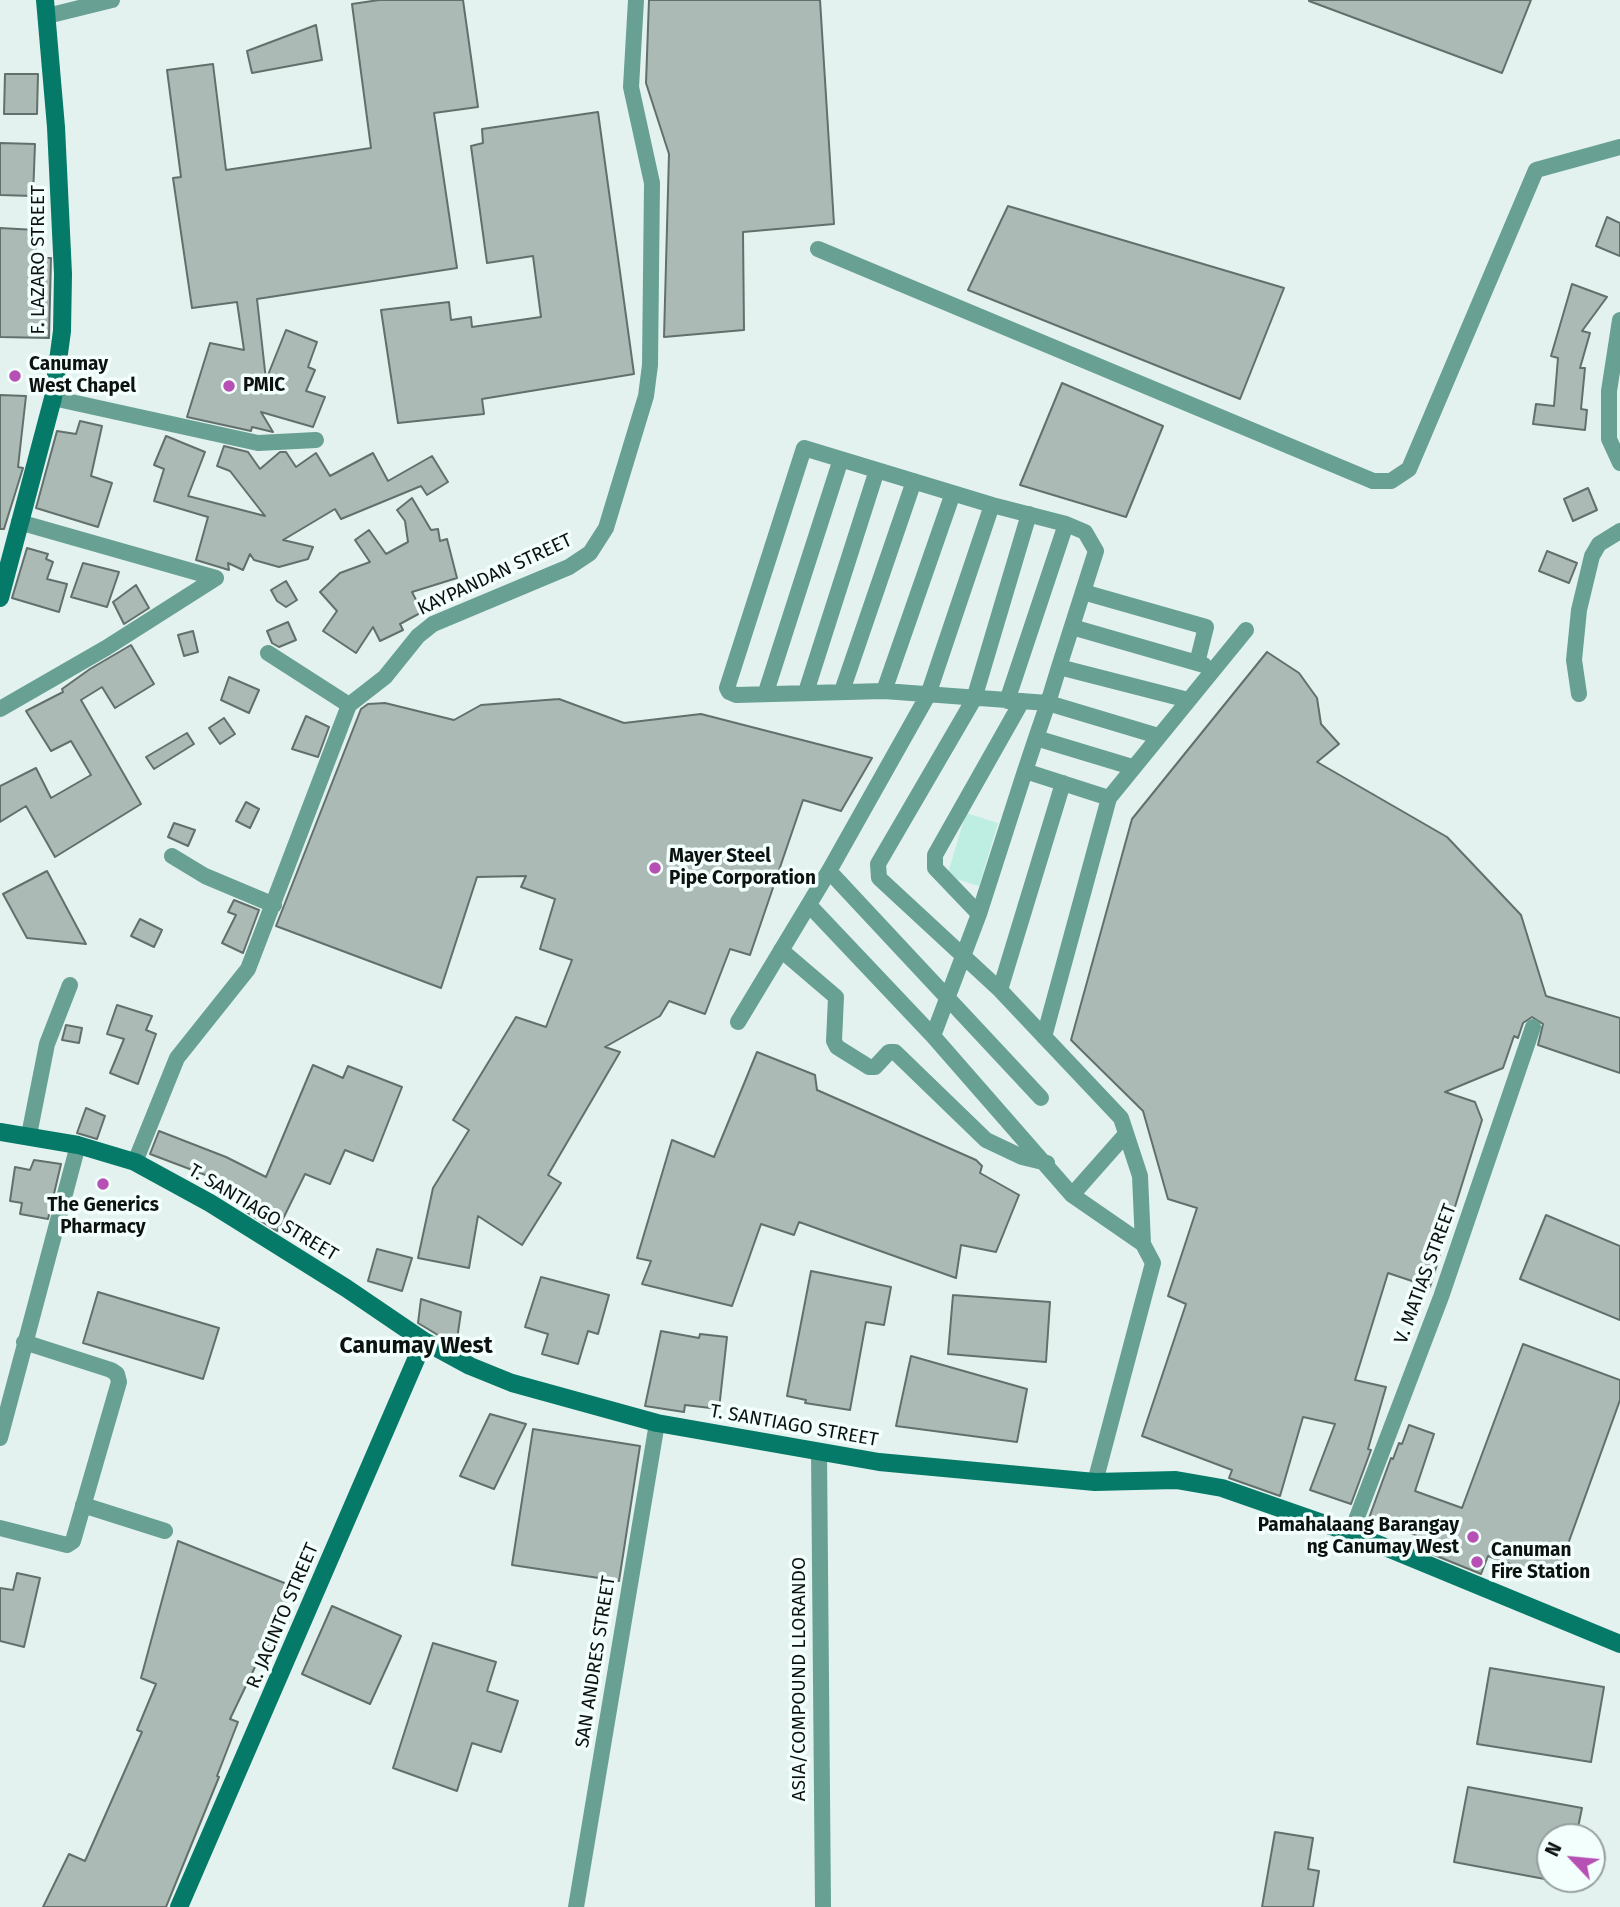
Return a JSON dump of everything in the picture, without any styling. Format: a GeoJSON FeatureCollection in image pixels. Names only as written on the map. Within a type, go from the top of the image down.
{"type":"FeatureCollection","features":[{"type":"Feature","properties":{"kind":"main road","name":"F. LAZARO STREET"},"geometry":{"type":"LineString","coordinates":[[0,598],[6,543],[19,522],[53,398],[62,331],[63,274],[46,8]]}},
{"type":"Feature","properties":{"kind":"main road","name":"T. SANTIAGO STREET"},"geometry":{"type":"LineString","coordinates":[[0,1132],[78,1145],[135,1162],[220,1210],[424,1340],[470,1366],[512,1383],[657,1423],[879,1462],[1095,1482],[1176,1480],[1222,1488],[1351,1534],[1620,1644]]}},
{"type":"Feature","properties":{"kind":"main road","name":"R. JACINTO STREET"},"geometry":{"type":"LineString","coordinates":[[179,1907],[424,1340]]}},
{"type":"Feature","properties":{"kind":"street"},"geometry":{"type":"LineString","coordinates":[[46,8],[112,0]]}},
{"type":"Feature","properties":{"kind":"street","name":"KAYPANDAN STREET"},"geometry":{"type":"LineString","coordinates":[[349,705],[385,677],[418,636],[433,624],[569,567],[590,553],[606,528],[646,396],[650,365],[652,183],[631,86],[635,0]]}},
{"type":"Feature","properties":{"kind":"street"},"geometry":{"type":"LineString","coordinates":[[818,249],[1373,481],[1391,481],[1409,469],[1536,170],[1620,147]]}},
{"type":"Feature","properties":{"kind":"street"},"geometry":{"type":"LineString","coordinates":[[1620,320],[1609,391],[1609,439],[1620,463]]}},
{"type":"Feature","properties":{"kind":"street"},"geometry":{"type":"LineString","coordinates":[[53,398],[258,443],[316,440]]}},
{"type":"Feature","properties":{"kind":"street"},"geometry":{"type":"LineString","coordinates":[[933,1036],[979,915],[1048,703],[1096,551],[1085,532],[1066,524],[953,494],[804,448],[727,688],[736,695],[766,692],[884,691],[1048,703],[1158,736]]}},
{"type":"Feature","properties":{"kind":"street"},"geometry":{"type":"LineString","coordinates":[[766,692],[841,459]]}},
{"type":"Feature","properties":{"kind":"street"},"geometry":{"type":"LineString","coordinates":[[806,692],[877,470]]}},
{"type":"Feature","properties":{"kind":"street"},"geometry":{"type":"LineString","coordinates":[[842,691],[914,481]]}},
{"type":"Feature","properties":{"kind":"street"},"geometry":{"type":"LineString","coordinates":[[884,691],[953,494]]}},
{"type":"Feature","properties":{"kind":"street"},"geometry":{"type":"LineString","coordinates":[[738,1022],[830,871],[928,695],[992,505]]}},
{"type":"Feature","properties":{"kind":"street"},"geometry":{"type":"LineString","coordinates":[[1029,514],[974,699],[878,864],[879,877],[1000,990],[1121,1118],[1140,1176],[1143,1244],[1153,1263],[1095,1482]]}},
{"type":"Feature","properties":{"kind":"street"},"geometry":{"type":"LineString","coordinates":[[0,709],[106,648],[216,579],[19,522]]}},
{"type":"Feature","properties":{"kind":"street"},"geometry":{"type":"LineString","coordinates":[[979,915],[935,868],[935,855],[1014,701],[1066,524]]}},
{"type":"Feature","properties":{"kind":"street"},"geometry":{"type":"LineString","coordinates":[[1579,694],[1574,660],[1592,556],[1599,544],[1620,531]]}},
{"type":"Feature","properties":{"kind":"street"},"geometry":{"type":"LineString","coordinates":[[1083,592],[1206,627],[1197,663]]}},
{"type":"Feature","properties":{"kind":"street"},"geometry":{"type":"LineString","coordinates":[[1072,627],[1214,668]]}},
{"type":"Feature","properties":{"kind":"street"},"geometry":{"type":"LineString","coordinates":[[1044,1037],[1109,798],[1246,630]]}},
{"type":"Feature","properties":{"kind":"street"},"geometry":{"type":"LineString","coordinates":[[135,1162],[177,1058],[248,969],[349,705],[268,653]]}},
{"type":"Feature","properties":{"kind":"street"},"geometry":{"type":"LineString","coordinates":[[1059,667],[1188,700]]}},
{"type":"Feature","properties":{"kind":"street"},"geometry":{"type":"LineString","coordinates":[[1036,738],[1132,767]]}},
{"type":"Feature","properties":{"kind":"street"},"geometry":{"type":"LineString","coordinates":[[1025,772],[1109,798]]}},
{"type":"Feature","properties":{"kind":"street"},"geometry":{"type":"LineString","coordinates":[[1000,990],[1063,783]]}},
{"type":"Feature","properties":{"kind":"street"},"geometry":{"type":"LineString","coordinates":[[172,856],[203,876],[274,905]]}},
{"type":"Feature","properties":{"kind":"street"},"geometry":{"type":"LineString","coordinates":[[830,871],[1041,1098]]}},
{"type":"Feature","properties":{"kind":"street"},"geometry":{"type":"LineString","coordinates":[[809,905],[933,1036],[1047,1163],[1072,1195],[1143,1244]]}},
{"type":"Feature","properties":{"kind":"street"},"geometry":{"type":"LineString","coordinates":[[782,950],[836,998],[834,1041],[837,1047],[869,1067],[875,1067],[889,1052],[895,1052],[986,1140],[1022,1157],[1047,1163]]}},
{"type":"Feature","properties":{"kind":"street"},"geometry":{"type":"LineString","coordinates":[[29,1135],[47,1044],[69,985]]}},
{"type":"Feature","properties":{"kind":"street","name":"V. MATIAS STREET"},"geometry":{"type":"LineString","coordinates":[[1351,1534],[1441,1297],[1533,1027]]}},
{"type":"Feature","properties":{"kind":"street"},"geometry":{"type":"LineString","coordinates":[[1072,1195],[1126,1134]]}},
{"type":"Feature","properties":{"kind":"street"},"geometry":{"type":"LineString","coordinates":[[0,1438],[78,1145]]}},
{"type":"Feature","properties":{"kind":"street"},"geometry":{"type":"LineString","coordinates":[[0,1528],[67,1545],[73,1541],[119,1382],[117,1374],[24,1342]]}},
{"type":"Feature","properties":{"kind":"street","name":"SAN ANDRES STREET"},"geometry":{"type":"LineString","coordinates":[[576,1907],[657,1423]]}},
{"type":"Feature","properties":{"kind":"street","name":"ASIA/COMPOUND LLORANDO"},"geometry":{"type":"LineString","coordinates":[[819,1452],[823,1907]]}},
{"type":"Feature","properties":{"kind":"street"},"geometry":{"type":"LineString","coordinates":[[83,1505],[165,1531]]}},
{"type":"Feature","properties":{"kind":"green space"},"geometry":{"type":"Polygon","coordinates":[[[966,813],[998,823],[979,886],[947,876],[966,813]]]}},
{"type":"Feature","properties":{"kind":"building"},"geometry":{"type":"Polygon","coordinates":[[[379,0],[463,0],[478,107],[434,113],[457,268],[257,299],[266,380],[286,330],[317,342],[308,367],[315,370],[306,391],[325,397],[313,427],[261,412],[273,432],[252,427],[251,431],[187,417],[210,343],[244,350],[237,302],[192,308],[173,178],[181,177],[167,70],[213,64],[226,170],[371,148],[352,4],[379,0]]]}},
{"type":"Feature","properties":{"kind":"building"},"geometry":{"type":"Polygon","coordinates":[[[649,0],[820,0],[834,224],[743,232],[744,330],[664,337],[669,154],[646,83],[649,0]]]}},
{"type":"Feature","properties":{"kind":"building"},"geometry":{"type":"Polygon","coordinates":[[[1309,0],[1531,0],[1502,73],[1309,1],[1309,0]]]}},
{"type":"Feature","properties":{"kind":"building"},"geometry":{"type":"Polygon","coordinates":[[[316,25],[322,60],[252,73],[247,51],[316,25]]]}},
{"type":"Feature","properties":{"kind":"building"},"geometry":{"type":"Polygon","coordinates":[[[5,74],[38,74],[37,114],[4,114],[5,74]]]}},
{"type":"Feature","properties":{"kind":"building"},"geometry":{"type":"Polygon","coordinates":[[[598,112],[634,374],[482,399],[484,414],[398,423],[381,310],[449,302],[451,320],[471,317],[472,327],[541,317],[533,256],[487,263],[471,146],[483,143],[482,129],[598,112]]]}},
{"type":"Feature","properties":{"kind":"building"},"geometry":{"type":"Polygon","coordinates":[[[0,143],[35,144],[33,196],[0,195],[0,143]]]}},
{"type":"Feature","properties":{"kind":"building"},"geometry":{"type":"Polygon","coordinates":[[[1008,206],[1284,288],[1240,399],[968,290],[1008,206]]]}},
{"type":"Feature","properties":{"kind":"building"},"geometry":{"type":"Polygon","coordinates":[[[1607,217],[1620,223],[1620,256],[1596,246],[1607,217]]]}},
{"type":"Feature","properties":{"kind":"building"},"geometry":{"type":"Polygon","coordinates":[[[0,228],[36,230],[36,258],[51,258],[49,338],[0,337],[0,228]]]}},
{"type":"Feature","properties":{"kind":"building"},"geometry":{"type":"Polygon","coordinates":[[[1572,284],[1607,297],[1582,331],[1590,333],[1580,368],[1585,368],[1581,409],[1587,410],[1585,430],[1533,424],[1536,404],[1554,406],[1558,358],[1551,356],[1572,284]]]}},
{"type":"Feature","properties":{"kind":"building"},"geometry":{"type":"Polygon","coordinates":[[[1062,383],[1163,426],[1126,517],[1020,485],[1062,383]]]}},
{"type":"Feature","properties":{"kind":"building"},"geometry":{"type":"Polygon","coordinates":[[[0,395],[26,396],[18,467],[23,468],[4,529],[0,529],[0,395]]]}},
{"type":"Feature","properties":{"kind":"building"},"geometry":{"type":"Polygon","coordinates":[[[80,421],[102,426],[91,476],[112,483],[98,527],[36,508],[57,431],[76,434],[80,421]]]}},
{"type":"Feature","properties":{"kind":"building"},"geometry":{"type":"Polygon","coordinates":[[[166,436],[205,452],[188,496],[265,516],[230,471],[217,466],[224,446],[248,452],[260,469],[280,452],[286,452],[296,467],[316,453],[330,476],[373,453],[388,481],[432,456],[448,482],[427,495],[421,486],[341,519],[335,509],[283,540],[313,547],[308,559],[279,567],[254,560],[250,554],[243,570],[228,563],[229,570],[196,560],[208,517],[154,501],[164,469],[154,465],[166,436]]]}},
{"type":"Feature","properties":{"kind":"building"},"geometry":{"type":"Polygon","coordinates":[[[1588,488],[1597,510],[1573,521],[1564,499],[1588,488]]]}},
{"type":"Feature","properties":{"kind":"building"},"geometry":{"type":"Polygon","coordinates":[[[412,498],[431,530],[438,529],[440,541],[447,539],[457,578],[412,592],[422,612],[400,624],[403,630],[380,641],[373,627],[356,653],[323,631],[337,611],[320,592],[340,573],[370,562],[355,540],[369,530],[386,554],[408,542],[405,521],[397,510],[412,498]]]}},
{"type":"Feature","properties":{"kind":"building"},"geometry":{"type":"Polygon","coordinates":[[[27,548],[48,554],[46,559],[53,562],[47,579],[67,584],[59,612],[12,598],[27,548]]]}},
{"type":"Feature","properties":{"kind":"building"},"geometry":{"type":"Polygon","coordinates":[[[1547,551],[1577,563],[1569,583],[1539,571],[1547,551]]]}},
{"type":"Feature","properties":{"kind":"building"},"geometry":{"type":"Polygon","coordinates":[[[83,563],[119,572],[107,607],[71,597],[83,563]]]}},
{"type":"Feature","properties":{"kind":"building"},"geometry":{"type":"Polygon","coordinates":[[[286,581],[297,600],[286,607],[277,601],[271,590],[286,581]]]}},
{"type":"Feature","properties":{"kind":"building"},"geometry":{"type":"Polygon","coordinates":[[[136,585],[149,608],[124,624],[113,602],[136,585]]]}},
{"type":"Feature","properties":{"kind":"building"},"geometry":{"type":"Polygon","coordinates":[[[288,622],[296,640],[279,647],[272,643],[267,631],[288,622]]]}},
{"type":"Feature","properties":{"kind":"building"},"geometry":{"type":"Polygon","coordinates":[[[193,631],[198,652],[184,656],[178,635],[193,631]]]}},
{"type":"Feature","properties":{"kind":"building"},"geometry":{"type":"Polygon","coordinates":[[[131,645],[154,684],[115,708],[102,687],[81,700],[141,804],[55,857],[26,806],[0,822],[0,786],[36,768],[51,798],[91,775],[71,741],[51,751],[26,711],[63,692],[62,689],[90,669],[131,645]]]}},
{"type":"Feature","properties":{"kind":"building"},"geometry":{"type":"Polygon","coordinates":[[[1267,652],[1299,673],[1317,698],[1321,724],[1339,744],[1317,762],[1447,837],[1521,915],[1546,996],[1620,1018],[1620,1073],[1538,1045],[1543,1024],[1532,1017],[1523,1023],[1518,1038],[1514,1036],[1503,1068],[1445,1092],[1475,1102],[1482,1120],[1430,1287],[1388,1273],[1355,1380],[1386,1387],[1368,1449],[1371,1450],[1351,1504],[1310,1490],[1335,1424],[1303,1417],[1280,1496],[1229,1478],[1232,1470],[1142,1436],[1186,1304],[1168,1296],[1197,1208],[1168,1199],[1143,1111],[1071,1040],[1132,819],[1267,652]]]}},
{"type":"Feature","properties":{"kind":"building"},"geometry":{"type":"Polygon","coordinates":[[[229,677],[259,690],[249,713],[221,700],[229,677]]]}},
{"type":"Feature","properties":{"kind":"building","name":"Mayer Steel Pipe Corporation"},"geometry":{"type":"Polygon","coordinates":[[[559,699],[624,723],[701,714],[872,758],[841,811],[803,800],[750,955],[730,949],[705,1014],[669,1001],[660,1016],[605,1047],[620,1052],[548,1175],[561,1183],[522,1245],[478,1216],[469,1268],[418,1258],[433,1188],[469,1130],[453,1120],[516,1017],[546,1027],[572,960],[540,949],[555,899],[521,887],[526,876],[477,877],[441,988],[276,926],[361,709],[368,704],[385,703],[454,720],[481,705],[559,699]]]}},
{"type":"Feature","properties":{"kind":"building"},"geometry":{"type":"Polygon","coordinates":[[[306,716],[329,727],[318,757],[292,749],[306,716]]]}},
{"type":"Feature","properties":{"kind":"building"},"geometry":{"type":"Polygon","coordinates":[[[224,718],[235,734],[220,744],[209,728],[224,718]]]}},
{"type":"Feature","properties":{"kind":"building"},"geometry":{"type":"Polygon","coordinates":[[[187,733],[194,744],[154,769],[146,757],[187,733]]]}},
{"type":"Feature","properties":{"kind":"building"},"geometry":{"type":"Polygon","coordinates":[[[246,802],[259,809],[250,828],[236,821],[246,802]]]}},
{"type":"Feature","properties":{"kind":"building"},"geometry":{"type":"Polygon","coordinates":[[[174,823],[195,830],[188,846],[168,837],[174,823]]]}},
{"type":"Feature","properties":{"kind":"building"},"geometry":{"type":"Polygon","coordinates":[[[47,871],[86,944],[27,938],[3,894],[47,871]]]}},
{"type":"Feature","properties":{"kind":"building"},"geometry":{"type":"Polygon","coordinates":[[[234,900],[259,910],[243,953],[222,943],[236,915],[228,912],[234,900]]]}},
{"type":"Feature","properties":{"kind":"building"},"geometry":{"type":"Polygon","coordinates":[[[140,919],[162,930],[154,947],[131,936],[140,919]]]}},
{"type":"Feature","properties":{"kind":"building"},"geometry":{"type":"Polygon","coordinates":[[[117,1005],[152,1016],[146,1030],[156,1034],[138,1084],[110,1073],[124,1039],[107,1034],[117,1005]]]}},
{"type":"Feature","properties":{"kind":"building"},"geometry":{"type":"Polygon","coordinates":[[[66,1025],[82,1028],[79,1043],[62,1040],[66,1025]]]}},
{"type":"Feature","properties":{"kind":"building"},"geometry":{"type":"Polygon","coordinates":[[[757,1052],[815,1075],[817,1090],[976,1160],[982,1166],[980,1173],[1019,1195],[996,1252],[961,1245],[956,1278],[799,1222],[794,1235],[761,1224],[732,1306],[642,1284],[651,1261],[637,1258],[672,1140],[714,1157],[757,1052]]]}},
{"type":"Feature","properties":{"kind":"building"},"geometry":{"type":"Polygon","coordinates":[[[313,1065],[343,1078],[348,1066],[402,1087],[373,1161],[345,1150],[330,1184],[305,1174],[277,1231],[243,1210],[244,1207],[218,1195],[224,1182],[150,1154],[159,1131],[226,1157],[266,1177],[313,1065]]]}},
{"type":"Feature","properties":{"kind":"building"},"geometry":{"type":"Polygon","coordinates":[[[86,1108],[105,1116],[97,1139],[77,1133],[86,1108]]]}},
{"type":"Feature","properties":{"kind":"building"},"geometry":{"type":"Polygon","coordinates":[[[34,1160],[61,1164],[48,1219],[20,1214],[22,1203],[10,1201],[15,1167],[30,1170],[34,1160]]]}},
{"type":"Feature","properties":{"kind":"building"},"geometry":{"type":"Polygon","coordinates":[[[1546,1215],[1620,1246],[1620,1320],[1520,1279],[1546,1215]]]}},
{"type":"Feature","properties":{"kind":"building"},"geometry":{"type":"Polygon","coordinates":[[[377,1249],[412,1258],[402,1291],[368,1281],[377,1249]]]}},
{"type":"Feature","properties":{"kind":"building"},"geometry":{"type":"Polygon","coordinates":[[[811,1271],[891,1287],[884,1325],[866,1322],[850,1410],[805,1403],[806,1400],[787,1396],[811,1271]]]}},
{"type":"Feature","properties":{"kind":"building"},"geometry":{"type":"Polygon","coordinates":[[[541,1277],[609,1295],[598,1334],[588,1331],[578,1364],[542,1354],[548,1334],[525,1327],[541,1277]]]}},
{"type":"Feature","properties":{"kind":"building"},"geometry":{"type":"Polygon","coordinates":[[[98,1292],[219,1328],[203,1379],[83,1343],[98,1292]]]}},
{"type":"Feature","properties":{"kind":"building"},"geometry":{"type":"Polygon","coordinates":[[[953,1295],[1050,1302],[1046,1362],[948,1354],[953,1295]]]}},
{"type":"Feature","properties":{"kind":"building"},"geometry":{"type":"Polygon","coordinates":[[[421,1299],[461,1312],[456,1346],[418,1323],[421,1299]]]}},
{"type":"Feature","properties":{"kind":"building"},"geometry":{"type":"Polygon","coordinates":[[[661,1331],[699,1338],[700,1334],[727,1337],[719,1409],[685,1405],[684,1412],[645,1406],[661,1331]]]}},
{"type":"Feature","properties":{"kind":"building"},"geometry":{"type":"Polygon","coordinates":[[[1523,1344],[1620,1380],[1620,1400],[1555,1580],[1488,1556],[1481,1574],[1412,1546],[1416,1535],[1369,1518],[1391,1458],[1393,1459],[1399,1443],[1402,1444],[1409,1425],[1434,1434],[1415,1491],[1462,1508],[1523,1344]]]}},
{"type":"Feature","properties":{"kind":"building"},"geometry":{"type":"Polygon","coordinates":[[[911,1356],[1027,1389],[1017,1442],[896,1426],[911,1356]]]}},
{"type":"Feature","properties":{"kind":"building"},"geometry":{"type":"Polygon","coordinates":[[[490,1414],[526,1424],[494,1489],[460,1476],[490,1414]]]}},
{"type":"Feature","properties":{"kind":"building"},"geometry":{"type":"Polygon","coordinates":[[[533,1429],[640,1446],[619,1581],[512,1565],[533,1429]]]}},
{"type":"Feature","properties":{"kind":"building"},"geometry":{"type":"Polygon","coordinates":[[[178,1541],[292,1586],[268,1645],[266,1644],[230,1719],[238,1722],[217,1776],[219,1777],[166,1907],[43,1907],[69,1854],[85,1861],[142,1732],[137,1730],[156,1684],[141,1678],[178,1541]]]}},
{"type":"Feature","properties":{"kind":"building"},"geometry":{"type":"Polygon","coordinates":[[[17,1573],[40,1578],[24,1647],[0,1641],[0,1588],[13,1590],[17,1573]]]}},
{"type":"Feature","properties":{"kind":"building"},"geometry":{"type":"Polygon","coordinates":[[[332,1606],[401,1636],[370,1704],[302,1674],[332,1606]]]}},
{"type":"Feature","properties":{"kind":"building"},"geometry":{"type":"Polygon","coordinates":[[[433,1643],[496,1662],[487,1691],[518,1701],[501,1752],[472,1743],[457,1791],[393,1768],[433,1643]]]}},
{"type":"Feature","properties":{"kind":"building"},"geometry":{"type":"Polygon","coordinates":[[[1490,1668],[1604,1687],[1591,1762],[1477,1744],[1490,1668]]]}},
{"type":"Feature","properties":{"kind":"building"},"geometry":{"type":"Polygon","coordinates":[[[1468,1787],[1582,1808],[1579,1823],[1536,1823],[1536,1877],[1454,1862],[1468,1787]]]}},
{"type":"Feature","properties":{"kind":"building"},"geometry":{"type":"Polygon","coordinates":[[[1275,1832],[1313,1838],[1308,1869],[1319,1871],[1313,1907],[1262,1907],[1275,1832]]]}},
{"type":"Feature","properties":{"kind":"place","name":"Canumay West Chapel"},"geometry":{"type":"Point","coordinates":[15,376]}},
{"type":"Feature","properties":{"kind":"place","name":"PMIC"},"geometry":{"type":"Point","coordinates":[229,386]}},
{"type":"Feature","properties":{"kind":"place","name":"Mayer Steel Pipe Corporation"},"geometry":{"type":"Point","coordinates":[655,868]}},
{"type":"Feature","properties":{"kind":"place","name":"The Generics Pharmacy"},"geometry":{"type":"Point","coordinates":[103,1184]}},
{"type":"Feature","properties":{"kind":"place","name":"Pamahalaang Barangay ng Canumay West"},"geometry":{"type":"Point","coordinates":[1473,1537]}},
{"type":"Feature","properties":{"kind":"place","name":"Canuman Fire Station"},"geometry":{"type":"Point","coordinates":[1477,1562]}},
{"type":"Feature","properties":{"kind":"district","name":"Canumay West"},"geometry":{"type":"Point","coordinates":[416,1347]}}]}
